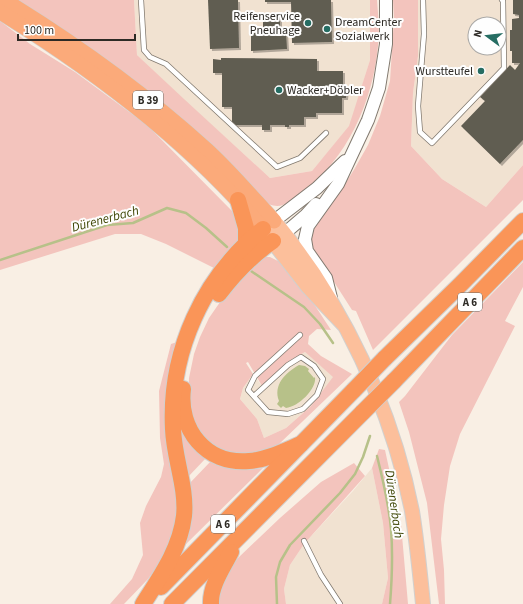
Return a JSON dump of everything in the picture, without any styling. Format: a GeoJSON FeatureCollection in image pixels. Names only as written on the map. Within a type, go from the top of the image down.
{"type":"FeatureCollection","features":[{"type":"Feature","properties":{"kind":"highway","name":"B 39"},"geometry":{"type":"LineString","coordinates":[[4,0],[85,54],[135,90],[207,151],[238,180],[274,231]]}},
{"type":"Feature","properties":{"kind":"highway","name":"B 39"},"geometry":{"type":"LineString","coordinates":[[0,12],[96,76],[162,128],[191,153],[238,200],[274,231]]}},
{"type":"Feature","properties":{"kind":"highway"},"geometry":{"type":"LineString","coordinates":[[238,200],[246,228],[246,243]]}},
{"type":"Feature","properties":{"kind":"highway","name":"A 6"},"geometry":{"type":"LineString","coordinates":[[144,604],[384,359],[523,221]]}},
{"type":"Feature","properties":{"kind":"highway"},"geometry":{"type":"LineString","coordinates":[[144,604],[166,568],[175,548],[184,516],[182,486],[173,430],[172,410],[176,374],[180,356],[194,316],[205,295],[246,243],[274,231]]}},
{"type":"Feature","properties":{"kind":"highway"},"geometry":{"type":"LineString","coordinates":[[274,231],[237,272],[215,300],[203,320],[189,359],[182,392],[183,407],[186,423],[193,436],[213,454],[234,461],[260,459],[301,444]]}},
{"type":"Feature","properties":{"kind":"highway","name":"A 6"},"geometry":{"type":"LineString","coordinates":[[172,604],[394,381],[523,248]]}},
{"type":"Feature","properties":{"kind":"highway"},"geometry":{"type":"LineString","coordinates":[[211,604],[210,600],[216,581],[239,537]]}},
{"type":"Feature","properties":{"kind":"main road"},"geometry":{"type":"LineString","coordinates":[[331,301],[326,278],[307,251],[305,239],[308,226],[338,184],[368,120],[379,88],[386,44],[386,0]]}},
{"type":"Feature","properties":{"kind":"main road"},"geometry":{"type":"LineString","coordinates":[[274,231],[348,160]]}},
{"type":"Feature","properties":{"kind":"main road","name":"B 39"},"geometry":{"type":"LineString","coordinates":[[274,231],[331,301],[364,364],[384,409],[400,460],[410,504],[416,539],[423,604]]}},
{"type":"Feature","properties":{"kind":"main road","name":"B 39"},"geometry":{"type":"LineString","coordinates":[[274,231],[308,287],[344,324]]}},
{"type":"Feature","properties":{"kind":"lane"},"geometry":{"type":"LineString","coordinates":[[141,0],[144,50],[150,57],[166,64],[277,166],[300,158],[326,133]]}},
{"type":"Feature","properties":{"kind":"lane"},"geometry":{"type":"LineString","coordinates":[[423,0],[424,40],[418,106],[420,132],[432,143],[504,68],[502,0]]}},
{"type":"Feature","properties":{"kind":"lane"},"geometry":{"type":"LineString","coordinates":[[254,396],[288,365],[301,357],[314,366],[323,379],[318,395],[303,409],[288,414],[268,412],[248,390],[255,376],[300,335]]}},
{"type":"Feature","properties":{"kind":"lane"},"geometry":{"type":"LineString","coordinates":[[304,541],[321,575],[340,604]]}},
{"type":"Feature","properties":{"kind":"shaded area"},"geometry":{"type":"Polygon","coordinates":[[[16,0],[134,0],[137,55],[270,178],[312,171],[349,126],[370,60],[370,0],[377,0],[379,23],[375,67],[364,108],[355,128],[332,164],[293,199],[286,204],[274,206],[269,204],[16,0]]]}},
{"type":"Feature","properties":{"kind":"shaded area"},"geometry":{"type":"Polygon","coordinates":[[[134,0],[370,0],[370,60],[350,126],[312,171],[270,178],[137,55],[134,0]]]}},
{"type":"Feature","properties":{"kind":"shaded area"},"geometry":{"type":"Polygon","coordinates":[[[393,0],[418,0],[418,56],[413,93],[411,146],[442,179],[486,207],[523,165],[523,200],[373,350],[356,311],[352,310],[311,246],[311,230],[315,220],[340,192],[355,168],[368,145],[380,116],[390,81],[394,18],[393,0]]]}},
{"type":"Feature","properties":{"kind":"shaded area"},"geometry":{"type":"Polygon","coordinates":[[[418,0],[523,0],[523,165],[486,207],[442,179],[411,146],[413,93],[418,56],[418,0]]]}},
{"type":"Feature","properties":{"kind":"shaded area"},"geometry":{"type":"Polygon","coordinates":[[[0,21],[30,44],[75,72],[147,125],[232,211],[240,229],[236,245],[216,269],[166,244],[141,234],[115,234],[0,270],[0,21]]]}},
{"type":"Feature","properties":{"kind":"shaded area"},"geometry":{"type":"Polygon","coordinates":[[[259,257],[270,257],[282,263],[312,301],[331,330],[317,329],[309,336],[308,344],[321,356],[352,374],[278,445],[262,454],[244,457],[214,448],[193,423],[188,401],[189,378],[194,354],[200,337],[209,318],[227,292],[259,257]],[[305,352],[289,361],[262,386],[248,362],[246,363],[253,374],[243,388],[240,399],[257,419],[264,438],[286,428],[311,406],[333,377],[305,352]]]}},
{"type":"Feature","properties":{"kind":"shaded area"},"geometry":{"type":"Polygon","coordinates":[[[523,262],[523,287],[505,321],[515,326],[460,434],[450,466],[441,539],[445,604],[439,604],[427,503],[409,432],[399,402],[452,335],[523,262]]]}},
{"type":"Feature","properties":{"kind":"shaded area"},"geometry":{"type":"Polygon","coordinates":[[[177,342],[169,373],[166,407],[175,481],[178,523],[167,552],[148,579],[124,604],[110,604],[132,579],[143,555],[140,523],[146,506],[161,477],[164,464],[160,438],[159,391],[171,344],[177,342]]]}},
{"type":"Feature","properties":{"kind":"shaded area"},"geometry":{"type":"Polygon","coordinates":[[[305,352],[334,377],[311,406],[286,428],[264,438],[257,419],[240,399],[243,388],[253,374],[262,386],[289,361],[305,352]]]}},
{"type":"Feature","properties":{"kind":"shaded area"},"geometry":{"type":"Polygon","coordinates":[[[299,365],[305,366],[309,369],[308,371],[314,378],[315,377],[313,387],[301,401],[291,407],[286,408],[283,406],[281,408],[277,404],[279,401],[279,385],[289,372],[299,365]]]}},
{"type":"Feature","properties":{"kind":"shaded area"},"geometry":{"type":"Polygon","coordinates":[[[180,419],[206,458],[187,478],[180,451],[180,419]]]}},
{"type":"Feature","properties":{"kind":"shaded area"},"geometry":{"type":"Polygon","coordinates":[[[379,449],[385,450],[401,524],[408,604],[382,604],[388,578],[383,523],[372,468],[379,449]]]}},
{"type":"Feature","properties":{"kind":"shaded area"},"geometry":{"type":"Polygon","coordinates":[[[211,461],[230,467],[243,469],[263,468],[182,548],[188,485],[211,461]]]}},
{"type":"Feature","properties":{"kind":"shaded area"},"geometry":{"type":"Polygon","coordinates":[[[354,463],[365,476],[304,544],[290,565],[284,589],[286,604],[219,604],[221,583],[238,558],[321,482],[354,463]]]}},
{"type":"Feature","properties":{"kind":"shaded area"},"geometry":{"type":"Polygon","coordinates":[[[372,468],[383,523],[388,578],[382,604],[286,604],[284,589],[290,565],[304,544],[372,468]]]}},
{"type":"Feature","properties":{"kind":"building"},"geometry":{"type":"Polygon","coordinates":[[[208,0],[238,0],[239,48],[210,49],[208,0]]]}},
{"type":"Feature","properties":{"kind":"building"},"geometry":{"type":"Polygon","coordinates":[[[265,0],[331,0],[332,42],[292,43],[291,2],[265,2],[265,0]]]}},
{"type":"Feature","properties":{"kind":"building"},"geometry":{"type":"Polygon","coordinates":[[[513,0],[523,0],[523,140],[500,164],[461,126],[485,101],[480,97],[510,65],[515,70],[520,63],[512,63],[512,51],[510,51],[510,30],[512,30],[512,19],[519,18],[519,15],[513,14],[513,0]]]}},
{"type":"Feature","properties":{"kind":"building"},"geometry":{"type":"Polygon","coordinates":[[[263,17],[280,17],[280,31],[286,31],[287,49],[251,51],[251,33],[263,32],[263,17]]]}},
{"type":"Feature","properties":{"kind":"building","name":"Wacker+Döbler"},"geometry":{"type":"Polygon","coordinates":[[[221,58],[317,59],[317,71],[343,71],[343,87],[347,87],[346,98],[342,98],[342,113],[316,113],[316,117],[304,117],[304,125],[289,125],[289,127],[285,127],[285,125],[270,125],[270,130],[262,130],[262,125],[232,125],[232,107],[222,107],[222,73],[213,73],[213,59],[221,60],[221,58]]]}},
{"type":"Feature","properties":{"kind":"waterway","name":"Dürenerbach"},"geometry":{"type":"LineString","coordinates":[[0,260],[107,225],[133,223],[167,208],[186,213],[206,228],[227,247]]}},
{"type":"Feature","properties":{"kind":"waterway","name":"Dürenerbach"},"geometry":{"type":"LineString","coordinates":[[251,271],[304,307],[320,324],[333,343]]}},
{"type":"Feature","properties":{"kind":"waterway"},"geometry":{"type":"LineString","coordinates":[[277,604],[276,577],[280,562],[290,545],[340,493],[355,474],[370,436]]}},
{"type":"Feature","properties":{"kind":"waterway","name":"Dürenerbach"},"geometry":{"type":"LineString","coordinates":[[377,456],[384,483],[391,529],[392,566],[390,604]]}},
{"type":"Feature","properties":{"kind":"place","name":"Reifenservice Pneuhage"},"geometry":{"type":"Point","coordinates":[308,23]}},
{"type":"Feature","properties":{"kind":"place","name":"DreamCenter Sozialwerk"},"geometry":{"type":"Point","coordinates":[327,29]}},
{"type":"Feature","properties":{"kind":"place","name":"Wurstteufel"},"geometry":{"type":"Point","coordinates":[481,71]}},
{"type":"Feature","properties":{"kind":"place","name":"Wacker+Döbler"},"geometry":{"type":"Point","coordinates":[279,90]}}]}
